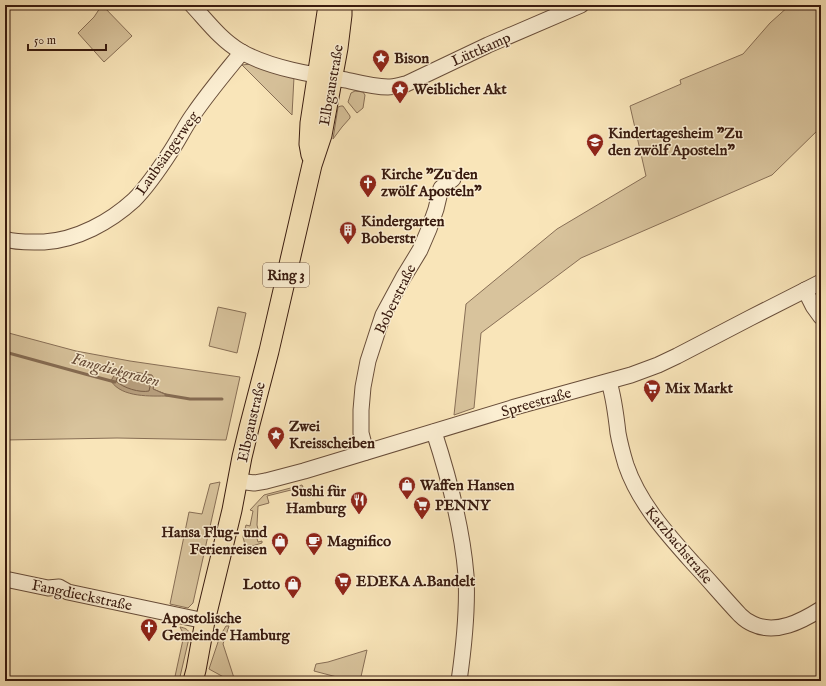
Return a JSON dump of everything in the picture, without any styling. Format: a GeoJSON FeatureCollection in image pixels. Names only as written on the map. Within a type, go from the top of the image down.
{"type":"FeatureCollection","features":[{"type":"Feature","properties":{"kind":"main road","name":"Elbgaustraße"},"geometry":{"type":"LineString","coordinates":[[325,77],[327,12],[330,5]]}},
{"type":"Feature","properties":{"kind":"main road","name":"Elbgaustraße"},"geometry":{"type":"LineString","coordinates":[[193,681],[205,622],[231,515],[242,457],[312,165],[309,133],[325,77],[340,37],[342,5]]}},
{"type":"Feature","properties":{"kind":"street","name":"Lüttkamp"},"geometry":{"type":"LineString","coordinates":[[192,5],[225,40],[242,52],[254,58],[268,63],[325,77],[386,87],[406,84],[488,45],[555,10],[580,5]]}},
{"type":"Feature","properties":{"kind":"street","name":"Laubsängerweg"},"geometry":{"type":"LineString","coordinates":[[5,239],[12,242],[42,242],[65,239],[91,229],[109,219],[133,200],[151,180],[201,103],[242,52]]}},
{"type":"Feature","properties":{"kind":"street","name":"Boberstraße"},"geometry":{"type":"LineString","coordinates":[[366,452],[361,433],[361,410],[368,361],[383,315],[420,250],[429,229],[441,188],[453,179]]}},
{"type":"Feature","properties":{"kind":"street","name":"Spreestraße"},"geometry":{"type":"LineString","coordinates":[[238,481],[254,483],[266,481],[515,407],[609,382],[658,365],[821,282]]}},
{"type":"Feature","properties":{"kind":"street"},"geometry":{"type":"LineString","coordinates":[[804,290],[821,317]]}},
{"type":"Feature","properties":{"kind":"street","name":"Katzbachstraße"},"geometry":{"type":"LineString","coordinates":[[609,382],[614,400],[618,434],[622,451],[639,494],[674,543],[740,615],[753,625],[761,627],[777,627],[796,623],[821,609]]}},
{"type":"Feature","properties":{"kind":"street"},"geometry":{"type":"LineString","coordinates":[[434,432],[456,510],[464,555],[466,624],[459,681]]}},
{"type":"Feature","properties":{"kind":"street","name":"Fangdieckstraße"},"geometry":{"type":"LineString","coordinates":[[5,579],[48,588],[59,587],[68,592],[205,622]]}},
{"type":"Feature","properties":{"kind":"shaded area"},"geometry":{"type":"Polygon","coordinates":[[[102,5],[132,36],[104,62],[78,33],[94,17],[102,5]]]}},
{"type":"Feature","properties":{"kind":"shaded area"},"geometry":{"type":"Polygon","coordinates":[[[790,5],[821,5],[821,127],[772,175],[581,258],[481,333],[474,408],[454,415],[466,304],[557,229],[646,176],[630,106],[681,84],[680,80],[743,54],[770,23],[790,5]]]}},
{"type":"Feature","properties":{"kind":"shaded area"},"geometry":{"type":"Polygon","coordinates":[[[251,64],[294,77],[292,115],[242,65],[251,64]]]}},
{"type":"Feature","properties":{"kind":"shaded area"},"geometry":{"type":"Polygon","coordinates":[[[355,91],[363,92],[365,95],[363,108],[357,113],[348,102],[351,93],[355,91]]]}},
{"type":"Feature","properties":{"kind":"shaded area"},"geometry":{"type":"Polygon","coordinates":[[[343,106],[350,118],[333,139],[338,107],[343,106]]]}},
{"type":"Feature","properties":{"kind":"shaded area"},"geometry":{"type":"Polygon","coordinates":[[[218,307],[246,313],[237,353],[209,346],[218,307]]]}},
{"type":"Feature","properties":{"kind":"shaded area"},"geometry":{"type":"Polygon","coordinates":[[[5,332],[76,351],[130,361],[240,377],[226,440],[117,438],[5,440],[5,332]],[[114,375],[168,395],[153,389],[155,381],[114,375]]]}},
{"type":"Feature","properties":{"kind":"shaded area"},"geometry":{"type":"Polygon","coordinates":[[[220,482],[193,603],[188,608],[170,604],[189,512],[202,514],[210,484],[220,482]]]}},
{"type":"Feature","properties":{"kind":"shaded area"},"geometry":{"type":"Polygon","coordinates":[[[302,485],[303,487],[267,496],[269,503],[258,506],[257,525],[259,534],[256,535],[258,542],[262,541],[262,543],[249,547],[245,545],[243,537],[246,525],[250,526],[253,511],[250,510],[264,495],[302,485]]]}},
{"type":"Feature","properties":{"kind":"shaded area"},"geometry":{"type":"Polygon","coordinates":[[[226,626],[229,626],[223,644],[235,681],[229,680],[209,669],[220,636],[226,626]]]}},
{"type":"Feature","properties":{"kind":"shaded area"},"geometry":{"type":"Polygon","coordinates":[[[180,627],[186,629],[190,634],[179,681],[174,681],[184,635],[180,627]]]}},
{"type":"Feature","properties":{"kind":"shaded area"},"geometry":{"type":"Polygon","coordinates":[[[367,650],[360,681],[352,681],[314,671],[316,664],[328,662],[367,650]]]}},
{"type":"Feature","properties":{"kind":"water"},"geometry":{"type":"Polygon","coordinates":[[[129,371],[152,375],[155,381],[153,389],[169,396],[146,396],[122,391],[111,381],[116,373],[129,371]]]}},
{"type":"Feature","properties":{"kind":"waterway","name":"Fangdiekgraben"},"geometry":{"type":"LineString","coordinates":[[5,352],[115,382]]}},
{"type":"Feature","properties":{"kind":"waterway","name":"Fangdiekgraben"},"geometry":{"type":"LineString","coordinates":[[166,395],[190,399],[222,399]]}},
{"type":"Feature","properties":{"kind":"place","name":"Bison"},"geometry":{"type":"Point","coordinates":[381,73]}},
{"type":"Feature","properties":{"kind":"place","name":"Weiblicher Akt"},"geometry":{"type":"Point","coordinates":[400,104]}},
{"type":"Feature","properties":{"kind":"place","name":"Kindertagesheim \"Zu den zwölf Aposteln\""},"geometry":{"type":"Point","coordinates":[595,157]}},
{"type":"Feature","properties":{"kind":"place","name":"Kirche \"Zu den zwölf Aposteln\""},"geometry":{"type":"Point","coordinates":[368,198]}},
{"type":"Feature","properties":{"kind":"place","name":"Kindergarten Boberstr"},"geometry":{"type":"Point","coordinates":[348,245]}},
{"type":"Feature","properties":{"kind":"place","name":"Mix Markt"},"geometry":{"type":"Point","coordinates":[652,403]}},
{"type":"Feature","properties":{"kind":"place","name":"Zwei Kreisscheiben"},"geometry":{"type":"Point","coordinates":[276,450]}},
{"type":"Feature","properties":{"kind":"place","name":"Waffen Hansen"},"geometry":{"type":"Point","coordinates":[407,500]}},
{"type":"Feature","properties":{"kind":"place","name":"Sushi für Hamburg"},"geometry":{"type":"Point","coordinates":[359,515]}},
{"type":"Feature","properties":{"kind":"place","name":"PENNY"},"geometry":{"type":"Point","coordinates":[422,520]}},
{"type":"Feature","properties":{"kind":"place","name":"Hansa Flug- und Ferienreisen"},"geometry":{"type":"Point","coordinates":[280,556]}},
{"type":"Feature","properties":{"kind":"place","name":"Magnifico"},"geometry":{"type":"Point","coordinates":[314,556]}},
{"type":"Feature","properties":{"kind":"place","name":"EDEKA A.Bandelt"},"geometry":{"type":"Point","coordinates":[343,596]}},
{"type":"Feature","properties":{"kind":"place","name":"Lotto"},"geometry":{"type":"Point","coordinates":[293,599]}},
{"type":"Feature","properties":{"kind":"place","name":"Apostolische Gemeinde Hamburg"},"geometry":{"type":"Point","coordinates":[149,642]}}]}
